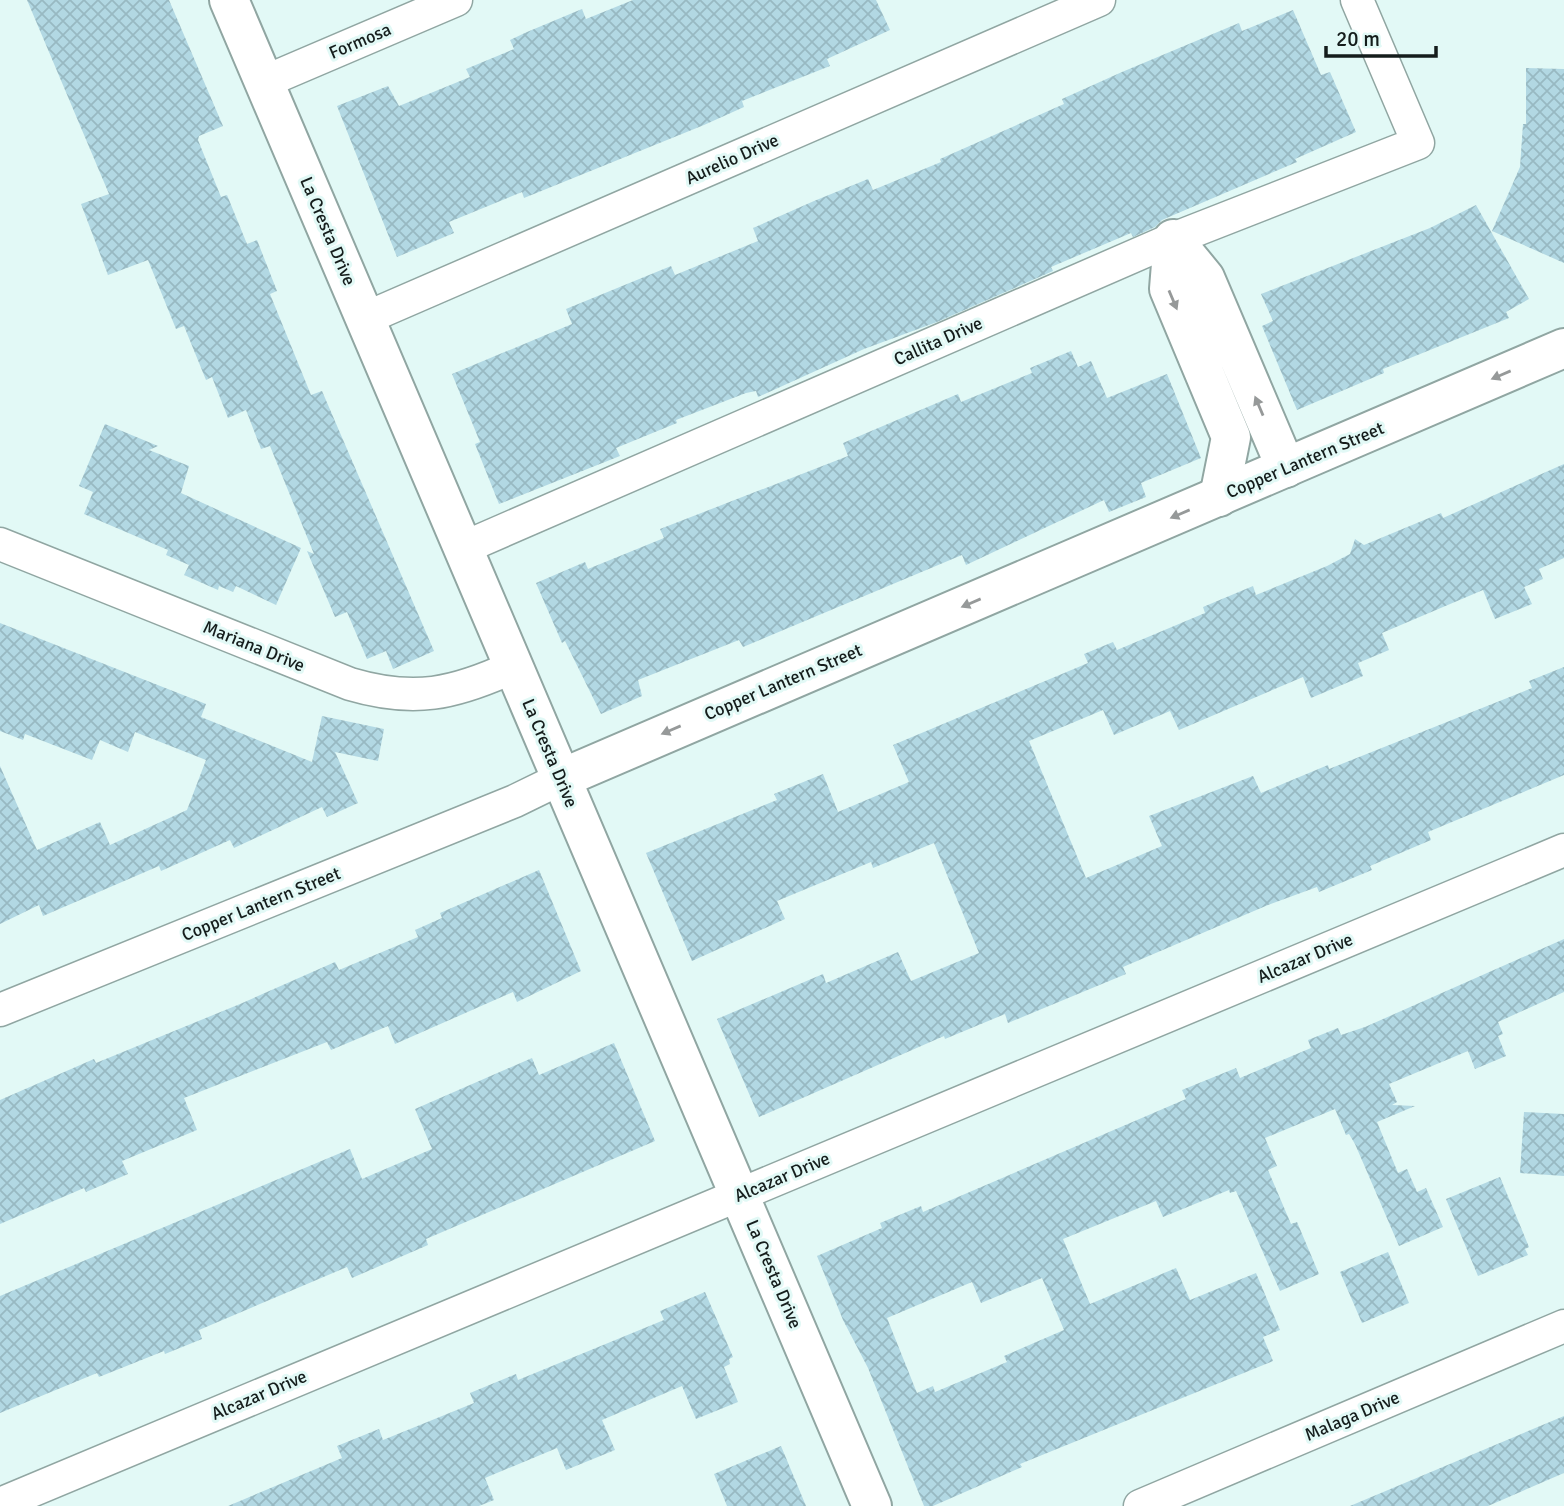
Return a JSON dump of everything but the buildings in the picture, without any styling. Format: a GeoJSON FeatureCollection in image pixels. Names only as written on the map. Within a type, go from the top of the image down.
{"type":"FeatureCollection","features":[{"type":"Feature","properties":{"kind":"street","name":"La Cresta Drive"},"geometry":{"type":"LineString","coordinates":[[229,0],[872,1506]]}},
{"type":"Feature","properties":{"kind":"street","name":"Formosa"},"geometry":{"type":"LineString","coordinates":[[264,82],[456,0]]}},
{"type":"Feature","properties":{"kind":"street","name":"Aurelio Drive"},"geometry":{"type":"LineString","coordinates":[[366,318],[1099,0]]}},
{"type":"Feature","properties":{"kind":"street","name":"Callita Drive"},"geometry":{"type":"LineString","coordinates":[[463,548],[1173,239],[1418,143],[1357,0]]}},
{"type":"Feature","properties":{"kind":"street"},"geometry":{"type":"LineString","coordinates":[[1173,239],[1205,278],[1286,468]]}},
{"type":"Feature","properties":{"kind":"street"},"geometry":{"type":"LineString","coordinates":[[1173,239],[1169,289],[1231,437],[1219,497]]}},
{"type":"Feature","properties":{"kind":"street","name":"Copper Lantern Street"},"geometry":{"type":"LineString","coordinates":[[0,1010],[515,801],[1564,348]]}},
{"type":"Feature","properties":{"kind":"street","name":"Mariana Drive"},"geometry":{"type":"LineString","coordinates":[[0,544],[350,684],[381,693],[413,696],[448,691],[476,684],[513,667]]}},
{"type":"Feature","properties":{"kind":"street","name":"Alcazar Drive"},"geometry":{"type":"LineString","coordinates":[[0,1504],[1564,849]]}},
{"type":"Feature","properties":{"kind":"street","name":"Malaga Drive"},"geometry":{"type":"LineString","coordinates":[[1140,1506],[1564,1326]]}}]}
